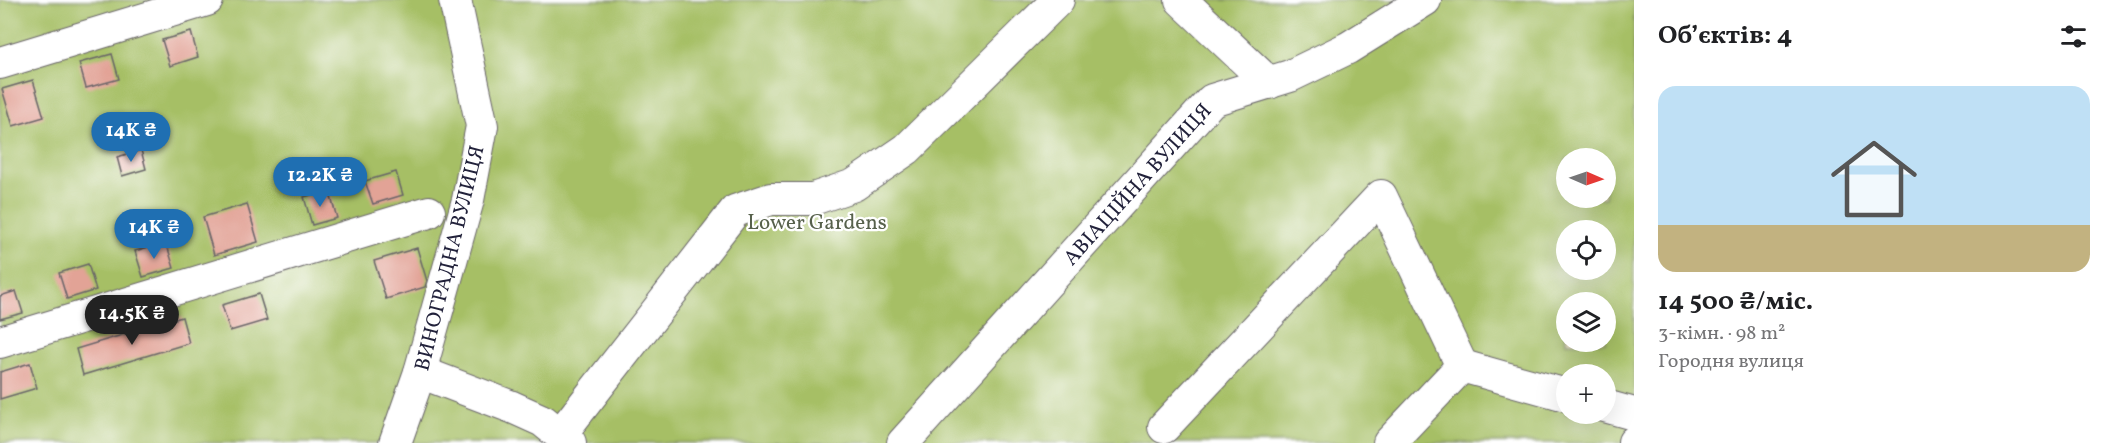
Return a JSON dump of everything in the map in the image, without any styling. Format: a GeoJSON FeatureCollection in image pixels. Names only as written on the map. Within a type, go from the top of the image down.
{"type":"FeatureCollection","features":[{"type":"Feature","properties":{"kind":"street"},"geometry":{"type":"LineString","coordinates":[[0,63],[207,0]]}},
{"type":"Feature","properties":{"kind":"street","name":"ВИНОГРАДНА ВУЛИЦЯ"},"geometry":{"type":"LineString","coordinates":[[395,443],[420,372],[468,200],[482,126],[455,0]]}},
{"type":"Feature","properties":{"kind":"street"},"geometry":{"type":"LineString","coordinates":[[420,372],[512,407],[552,436],[735,211],[771,199],[813,199],[854,185],[907,149],[1058,0]]}},
{"type":"Feature","properties":{"kind":"street"},"geometry":{"type":"LineString","coordinates":[[1181,0],[1269,83]]}},
{"type":"Feature","properties":{"kind":"street","name":"АВІАЦІЙНА ВУЛИЦЯ"},"geometry":{"type":"LineString","coordinates":[[903,443],[1212,100],[1290,76],[1348,48],[1425,0]]}},
{"type":"Feature","properties":{"kind":"street"},"geometry":{"type":"LineString","coordinates":[[1164,427],[1381,196],[1462,366],[1556,392]]}},
{"type":"Feature","properties":{"kind":"street"},"geometry":{"type":"LineString","coordinates":[[0,342],[429,212]]}},
{"type":"Feature","properties":{"kind":"street"},"geometry":{"type":"LineString","coordinates":[[1389,443],[1462,366]]}},
{"type":"Feature","properties":{"kind":"street"},"geometry":{"type":"LineString","coordinates":[[1616,409],[1634,414]]}},
{"type":"Feature","properties":{"kind":"green space","name":"Lower Gardens"},"geometry":{"type":"Polygon","coordinates":[[[0,0],[1634,0],[1634,443],[0,443],[0,0]]]}},
{"type":"Feature","properties":{"kind":"building"},"geometry":{"type":"Polygon","coordinates":[[[191,32],[198,57],[170,66],[162,40],[191,32]]]}},
{"type":"Feature","properties":{"kind":"building"},"geometry":{"type":"Polygon","coordinates":[[[112,54],[119,79],[86,88],[79,63],[112,54]]]}},
{"type":"Feature","properties":{"kind":"building"},"geometry":{"type":"Polygon","coordinates":[[[33,80],[44,117],[13,126],[2,89],[33,80]]]}},
{"type":"Feature","properties":{"kind":"building"},"geometry":{"type":"Polygon","coordinates":[[[141,150],[146,169],[122,176],[117,157],[141,150]]]}},
{"type":"Feature","properties":{"kind":"building"},"geometry":{"type":"Polygon","coordinates":[[[396,172],[403,195],[373,204],[365,181],[396,172]]]}},
{"type":"Feature","properties":{"kind":"building"},"geometry":{"type":"Polygon","coordinates":[[[329,190],[337,218],[312,225],[304,197],[329,190]]]}},
{"type":"Feature","properties":{"kind":"building"},"geometry":{"type":"Polygon","coordinates":[[[247,204],[258,242],[214,255],[203,217],[247,204]]]}},
{"type":"Feature","properties":{"kind":"building"},"geometry":{"type":"Polygon","coordinates":[[[166,242],[174,268],[143,277],[135,251],[166,242]]]}},
{"type":"Feature","properties":{"kind":"building"},"geometry":{"type":"Polygon","coordinates":[[[417,248],[427,281],[425,287],[386,299],[374,261],[417,248]]]}},
{"type":"Feature","properties":{"kind":"building"},"geometry":{"type":"Polygon","coordinates":[[[88,264],[96,290],[67,299],[59,273],[88,264]]]}},
{"type":"Feature","properties":{"kind":"building"},"geometry":{"type":"Polygon","coordinates":[[[16,291],[23,313],[0,319],[0,296],[16,291]]]}},
{"type":"Feature","properties":{"kind":"building"},"geometry":{"type":"Polygon","coordinates":[[[259,294],[267,320],[230,331],[222,305],[259,294]]]}},
{"type":"Feature","properties":{"kind":"building"},"geometry":{"type":"Polygon","coordinates":[[[182,317],[189,343],[83,375],[76,349],[182,317]]]}},
{"type":"Feature","properties":{"kind":"building"},"geometry":{"type":"Polygon","coordinates":[[[30,363],[37,388],[0,399],[0,372],[30,363]]]}}]}
